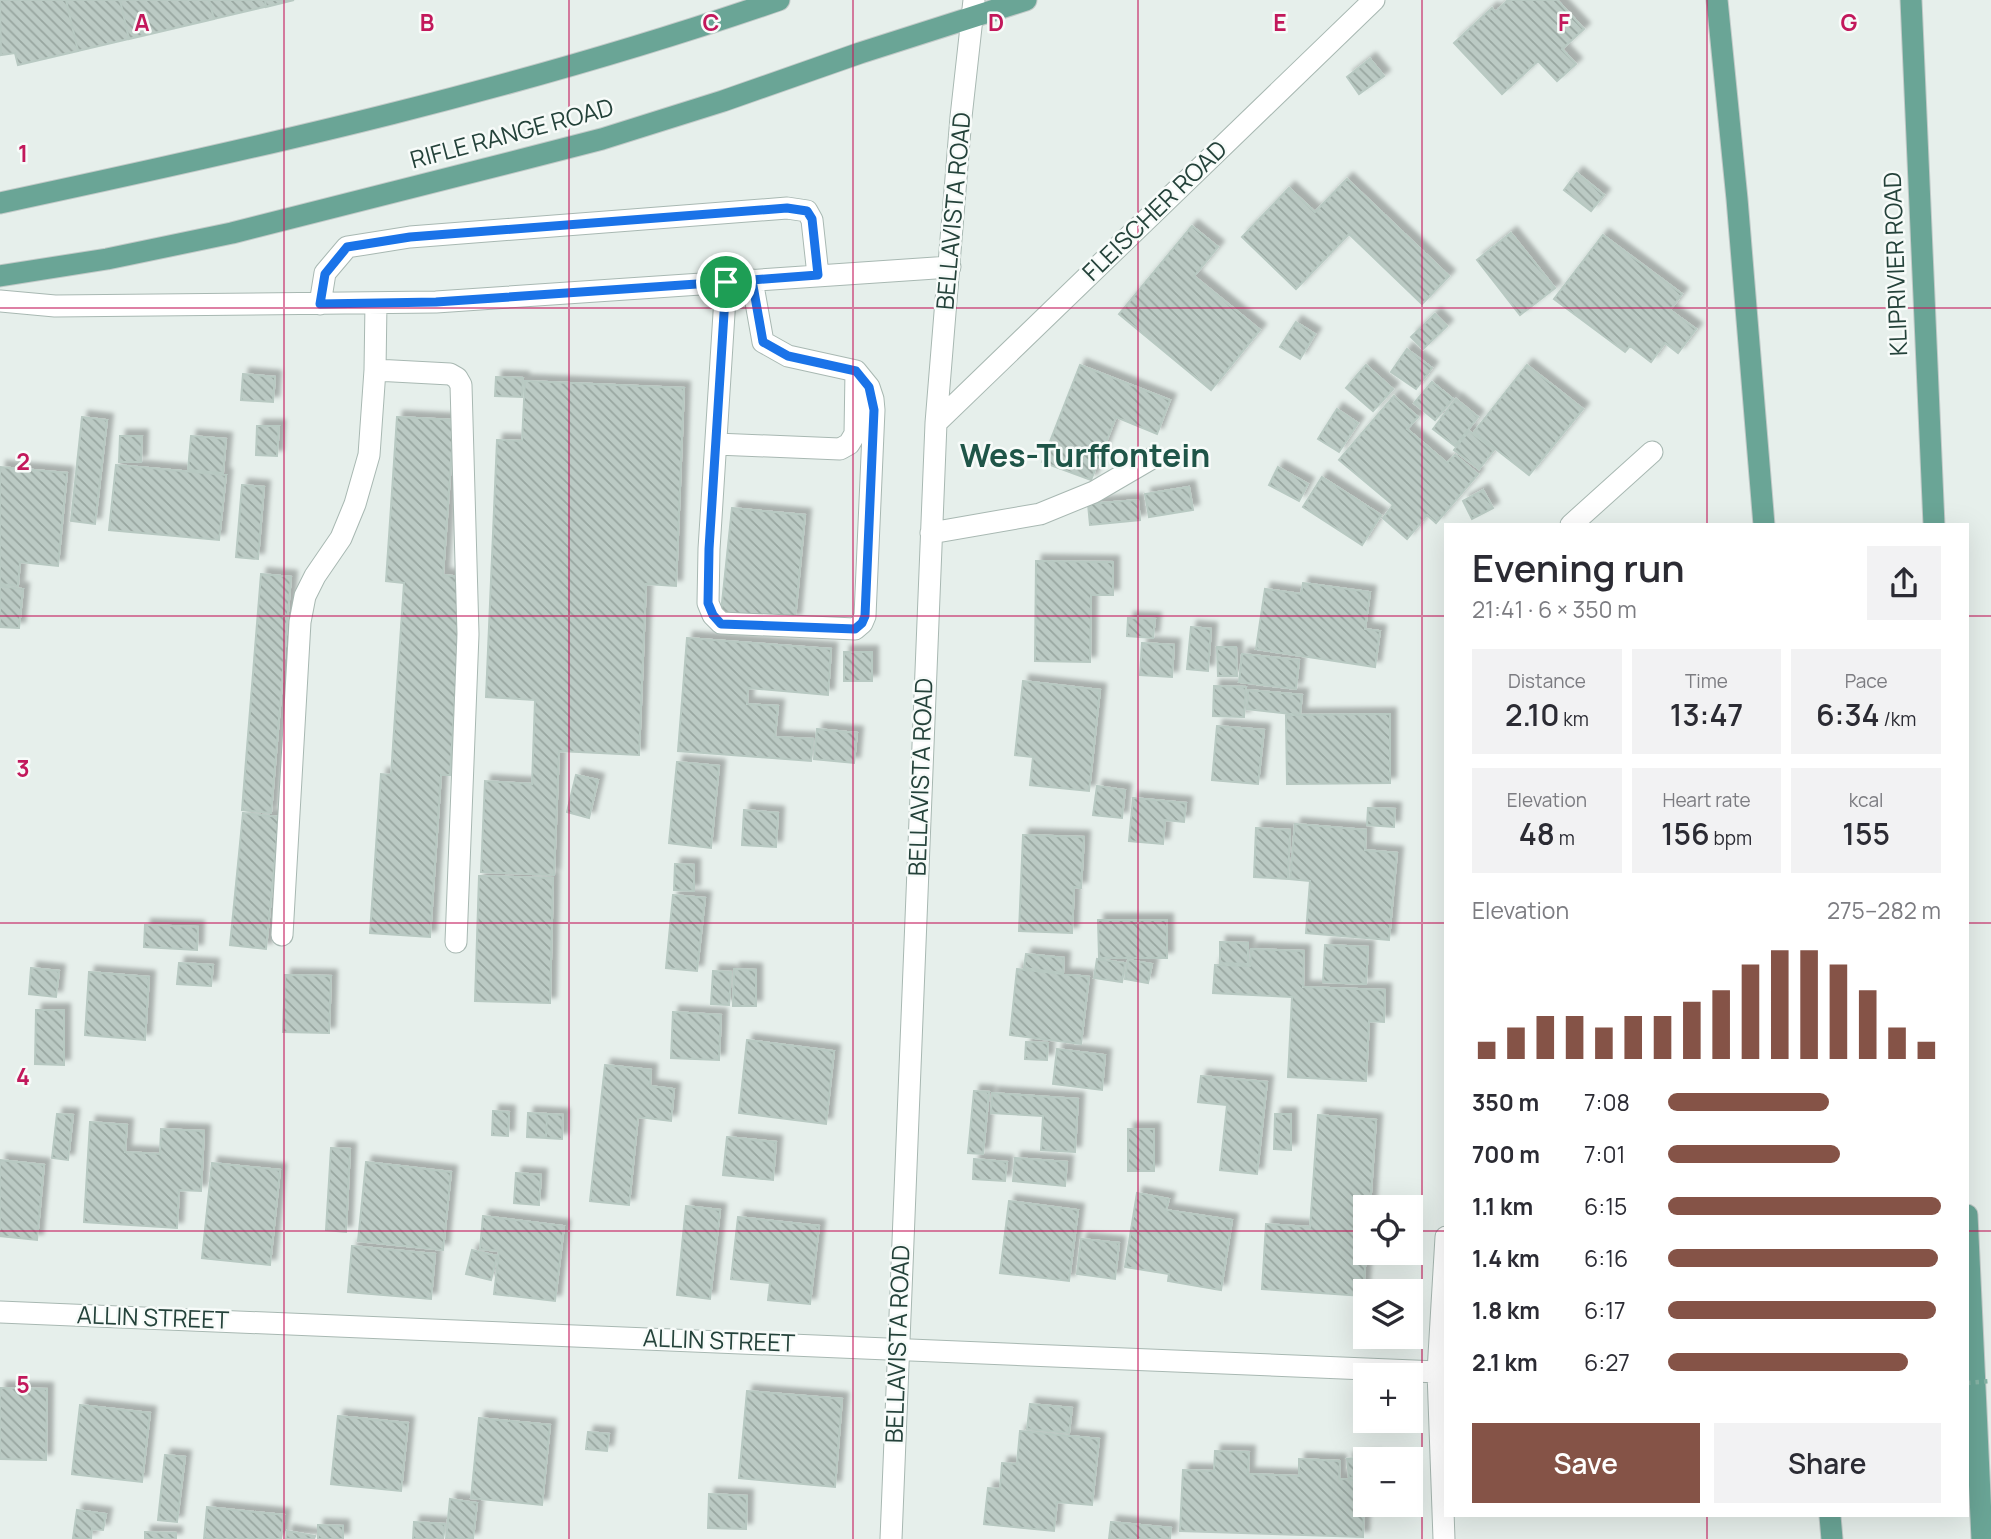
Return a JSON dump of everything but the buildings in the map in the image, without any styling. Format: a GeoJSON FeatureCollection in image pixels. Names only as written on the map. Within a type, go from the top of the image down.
{"type":"FeatureCollection","features":[{"type":"Feature","properties":{"kind":"main road","name":"RIFLE RANGE ROAD"},"geometry":{"type":"LineString","coordinates":[[0,203],[187,163],[504,86],[779,0]]}},
{"type":"Feature","properties":{"kind":"main road","name":"RIFLE RANGE ROAD"},"geometry":{"type":"LineString","coordinates":[[0,276],[107,259],[232,233],[553,152],[723,101],[974,8],[1026,0]]}},
{"type":"Feature","properties":{"kind":"main road"},"geometry":{"type":"LineString","coordinates":[[1717,0],[1737,199],[1764,523]]}},
{"type":"Feature","properties":{"kind":"main road","name":"KLIPRIVIER ROAD"},"geometry":{"type":"LineString","coordinates":[[1911,0],[1934,523]]}},
{"type":"Feature","properties":{"kind":"main road"},"geometry":{"type":"LineString","coordinates":[[1969,1258],[1982,1539]]}},
{"type":"Feature","properties":{"kind":"main road"},"geometry":{"type":"LineString","coordinates":[[1830,1517],[1832,1539]]}},
{"type":"Feature","properties":{"kind":"street","name":"FLEISCHER ROAD"},"geometry":{"type":"LineString","coordinates":[[936,422],[1374,0]]}},
{"type":"Feature","properties":{"kind":"street","name":"BELLAVISTA ROAD"},"geometry":{"type":"LineString","coordinates":[[891,1539],[936,422],[961,117],[974,8]]}},
{"type":"Feature","properties":{"kind":"street"},"geometry":{"type":"LineString","coordinates":[[320,304],[325,274],[347,247],[410,237],[787,208],[807,211],[812,219],[818,275]]}},
{"type":"Feature","properties":{"kind":"street"},"geometry":{"type":"LineString","coordinates":[[0,301],[55,306],[436,302],[950,267]]}},
{"type":"Feature","properties":{"kind":"street"},"geometry":{"type":"LineString","coordinates":[[726,282],[708,603],[721,624],[855,629],[865,616],[874,410],[869,387],[856,371],[788,356],[763,342],[752,280]]}},
{"type":"Feature","properties":{"kind":"street"},"geometry":{"type":"LineString","coordinates":[[282,935],[300,622],[305,596],[341,538],[355,504],[369,455],[376,303]]}},
{"type":"Feature","properties":{"kind":"street"},"geometry":{"type":"LineString","coordinates":[[375,370],[450,374],[457,378],[461,385],[468,634],[456,942]]}},
{"type":"Feature","properties":{"kind":"street"},"geometry":{"type":"LineString","coordinates":[[716,444],[840,449],[849,444],[855,433],[856,371]]}},
{"type":"Feature","properties":{"kind":"street"},"geometry":{"type":"LineString","coordinates":[[1573,523],[1651,452]]}},
{"type":"Feature","properties":{"kind":"street"},"geometry":{"type":"LineString","coordinates":[[931,533],[1040,514],[1094,492],[1154,457]]}},
{"type":"Feature","properties":{"kind":"street"},"geometry":{"type":"LineString","coordinates":[[1444,1287],[1441,1361],[1444,1539]]}},
{"type":"Feature","properties":{"kind":"street","name":"ALLIN STREET"},"geometry":{"type":"LineString","coordinates":[[0,1312],[898,1349],[1441,1361]]}},
{"type":"Feature","properties":{"kind":"path"},"geometry":{"type":"LineString","coordinates":[[1969,1383],[1991,1381]]}},
{"type":"Feature","properties":{"kind":"district","name":"Wes-Turffontein"},"geometry":{"type":"Point","coordinates":[1085,456]}},
{"type":"Feature","properties":{"kind":"route"},"geometry":{"type":"LineString","coordinates":[[787,208],[807,211],[812,219],[818,275],[752,280],[763,342],[788,356],[856,371],[869,387],[873,399],[865,616],[855,629],[721,624],[708,603],[726,282],[436,302],[320,304],[325,274],[347,247],[410,237],[787,208]]}}]}
